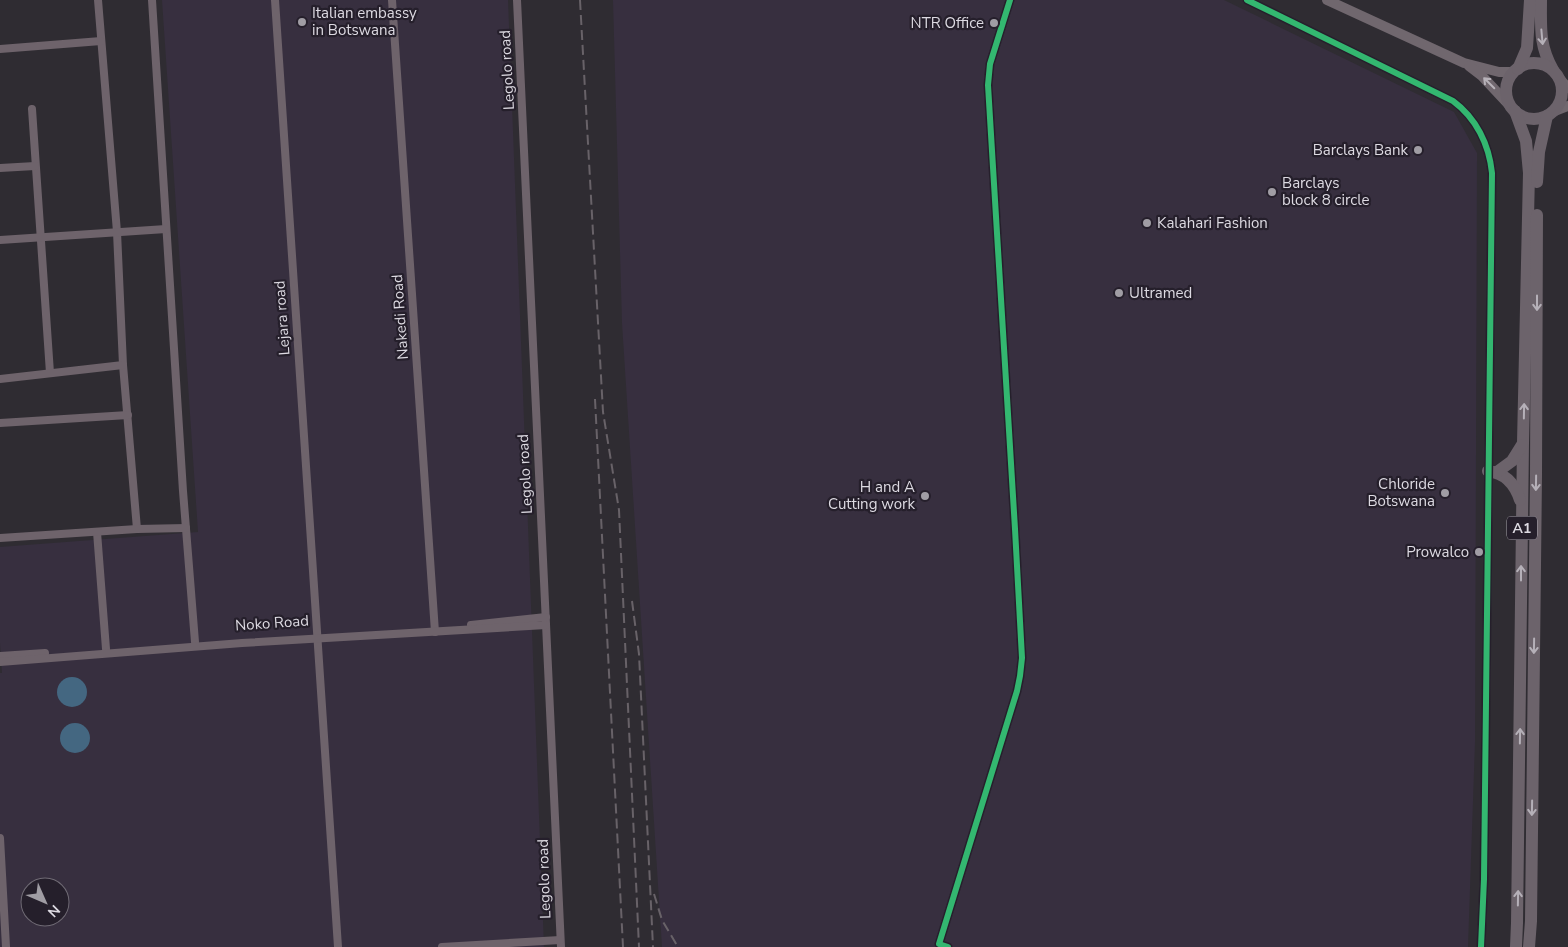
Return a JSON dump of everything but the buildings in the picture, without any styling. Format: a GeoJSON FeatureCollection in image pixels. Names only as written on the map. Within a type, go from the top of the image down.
{"type":"FeatureCollection","features":[{"type":"Feature","properties":{"kind":"highway","name":"A1"},"geometry":{"type":"LineString","coordinates":[[1516,947],[1529,173],[1526,141],[1508,100],[1507,85],[1527,48],[1530,0]]}},
{"type":"Feature","properties":{"kind":"highway","name":"A1"},"geometry":{"type":"LineString","coordinates":[[1529,947],[1536,476],[1537,172],[1539,152],[1550,114],[1561,98],[1562,86],[1545,56],[1542,45],[1541,0]]}},
{"type":"Feature","properties":{"kind":"highway"},"geometry":{"type":"LineString","coordinates":[[1516,71],[1532,64],[1540,64],[1555,74]]}},
{"type":"Feature","properties":{"kind":"highway"},"geometry":{"type":"LineString","coordinates":[[1513,109],[1530,119],[1550,114]]}},
{"type":"Feature","properties":{"kind":"highway"},"geometry":{"type":"LineString","coordinates":[[1493,471],[1506,467],[1516,457],[1523,443]]}},
{"type":"Feature","properties":{"kind":"highway"},"geometry":{"type":"LineString","coordinates":[[1493,471],[1509,480],[1517,491],[1522,518]]}},
{"type":"Feature","properties":{"kind":"main road"},"geometry":{"type":"LineString","coordinates":[[1327,1],[1464,63],[1498,72],[1516,71]]}},
{"type":"Feature","properties":{"kind":"main road"},"geometry":{"type":"LineString","coordinates":[[1464,63],[1482,76],[1513,109]]}},
{"type":"Feature","properties":{"kind":"main road"},"geometry":{"type":"LineString","coordinates":[[1555,74],[1568,88]]}},
{"type":"Feature","properties":{"kind":"main road"},"geometry":{"type":"LineString","coordinates":[[1550,114],[1568,106]]}},
{"type":"Feature","properties":{"kind":"street"},"geometry":{"type":"LineString","coordinates":[[98,0],[117,232],[123,365],[137,529]]}},
{"type":"Feature","properties":{"kind":"street"},"geometry":{"type":"LineString","coordinates":[[152,0],[195,642]]}},
{"type":"Feature","properties":{"kind":"street","name":"Lejara road"},"geometry":{"type":"LineString","coordinates":[[275,0],[338,947]]}},
{"type":"Feature","properties":{"kind":"street","name":"Nakedi Road"},"geometry":{"type":"LineString","coordinates":[[392,0],[435,631]]}},
{"type":"Feature","properties":{"kind":"street","name":"Legolo road"},"geometry":{"type":"LineString","coordinates":[[517,0],[560,944]]}},
{"type":"Feature","properties":{"kind":"street"},"geometry":{"type":"LineString","coordinates":[[948,947],[939,944],[1017,691],[1022,658],[1016,529],[988,85],[990,64],[1010,0]]}},
{"type":"Feature","properties":{"kind":"street"},"geometry":{"type":"LineString","coordinates":[[1247,0],[1452,102],[1469,116],[1482,136],[1491,158],[1493,471],[1481,947]]}},
{"type":"Feature","properties":{"kind":"street"},"geometry":{"type":"LineString","coordinates":[[0,49],[101,41]]}},
{"type":"Feature","properties":{"kind":"street"},"geometry":{"type":"LineString","coordinates":[[32,108],[39,238],[50,373]]}},
{"type":"Feature","properties":{"kind":"street"},"geometry":{"type":"LineString","coordinates":[[0,168],[35,166]]}},
{"type":"Feature","properties":{"kind":"street"},"geometry":{"type":"LineString","coordinates":[[0,240],[166,229]]}},
{"type":"Feature","properties":{"kind":"street"},"geometry":{"type":"LineString","coordinates":[[0,379],[123,365]]}},
{"type":"Feature","properties":{"kind":"street"},"geometry":{"type":"LineString","coordinates":[[0,423],[128,415]]}},
{"type":"Feature","properties":{"kind":"street"},"geometry":{"type":"LineString","coordinates":[[0,538],[137,529],[186,528]]}},
{"type":"Feature","properties":{"kind":"street"},"geometry":{"type":"LineString","coordinates":[[97,532],[106,649]]}},
{"type":"Feature","properties":{"kind":"street","name":"Noko Road"},"geometry":{"type":"LineString","coordinates":[[0,656],[195,642],[435,631],[546,621]]}},
{"type":"Feature","properties":{"kind":"street"},"geometry":{"type":"LineString","coordinates":[[0,662],[316,636]]}},
{"type":"Feature","properties":{"kind":"street"},"geometry":{"type":"LineString","coordinates":[[0,838],[6,947]]}},
{"type":"Feature","properties":{"kind":"street"},"geometry":{"type":"LineString","coordinates":[[442,947],[560,944]]}},
{"type":"Feature","properties":{"kind":"shaded area"},"geometry":{"type":"Polygon","coordinates":[[[162,0],[508,0],[544,947],[0,947],[0,673],[2,673],[0,643],[0,547],[198,532],[162,0]]]}},
{"type":"Feature","properties":{"kind":"shaded area"},"geometry":{"type":"Polygon","coordinates":[[[613,0],[1224,0],[1454,112],[1477,153],[1475,742],[1468,947],[662,947],[622,323],[613,0]]]}},
{"type":"Feature","properties":{"kind":"water"},"geometry":{"type":"Polygon","coordinates":[[[72,677],[78,678],[86,686],[86,698],[78,706],[72,707],[66,706],[58,698],[57,692],[58,686],[66,678],[72,677]]]}},
{"type":"Feature","properties":{"kind":"water"},"geometry":{"type":"Polygon","coordinates":[[[75,723],[86,727],[90,738],[86,749],[75,753],[64,749],[60,738],[64,727],[75,723]]]}},
{"type":"Feature","properties":{"kind":"railway"},"geometry":{"type":"LineString","coordinates":[[580,0],[603,412],[619,510],[639,947]]}},
{"type":"Feature","properties":{"kind":"railway"},"geometry":{"type":"LineString","coordinates":[[595,399],[623,947]]}},
{"type":"Feature","properties":{"kind":"railway"},"geometry":{"type":"LineString","coordinates":[[632,601],[639,654],[653,947]]}},
{"type":"Feature","properties":{"kind":"railway"},"geometry":{"type":"LineString","coordinates":[[654,894],[662,920],[678,947]]}},
{"type":"Feature","properties":{"kind":"cycle path"},"geometry":{"type":"LineString","coordinates":[[948,947],[939,944],[1017,691],[1022,658],[988,85],[990,64],[1010,0]]}},
{"type":"Feature","properties":{"kind":"cycle path"},"geometry":{"type":"LineString","coordinates":[[1247,0],[1453,101],[1475,124],[1488,152],[1492,173],[1484,879],[1481,947]]}},
{"type":"Feature","properties":{"kind":"place","name":"Italian embassy in Botswana"},"geometry":{"type":"Point","coordinates":[302,22]}},
{"type":"Feature","properties":{"kind":"place","name":"NTR Office"},"geometry":{"type":"Point","coordinates":[994,23]}},
{"type":"Feature","properties":{"kind":"place","name":"Barclays Bank"},"geometry":{"type":"Point","coordinates":[1418,150]}},
{"type":"Feature","properties":{"kind":"place","name":"Barclays block 8 circle"},"geometry":{"type":"Point","coordinates":[1272,192]}},
{"type":"Feature","properties":{"kind":"place","name":"Kalahari Fashion"},"geometry":{"type":"Point","coordinates":[1147,223]}},
{"type":"Feature","properties":{"kind":"place","name":"Ultramed"},"geometry":{"type":"Point","coordinates":[1119,293]}},
{"type":"Feature","properties":{"kind":"place","name":"Chloride Botswana"},"geometry":{"type":"Point","coordinates":[1445,493]}},
{"type":"Feature","properties":{"kind":"place","name":"H and A Cutting work"},"geometry":{"type":"Point","coordinates":[925,496]}},
{"type":"Feature","properties":{"kind":"place","name":"Prowalco"},"geometry":{"type":"Point","coordinates":[1479,552]}}]}
